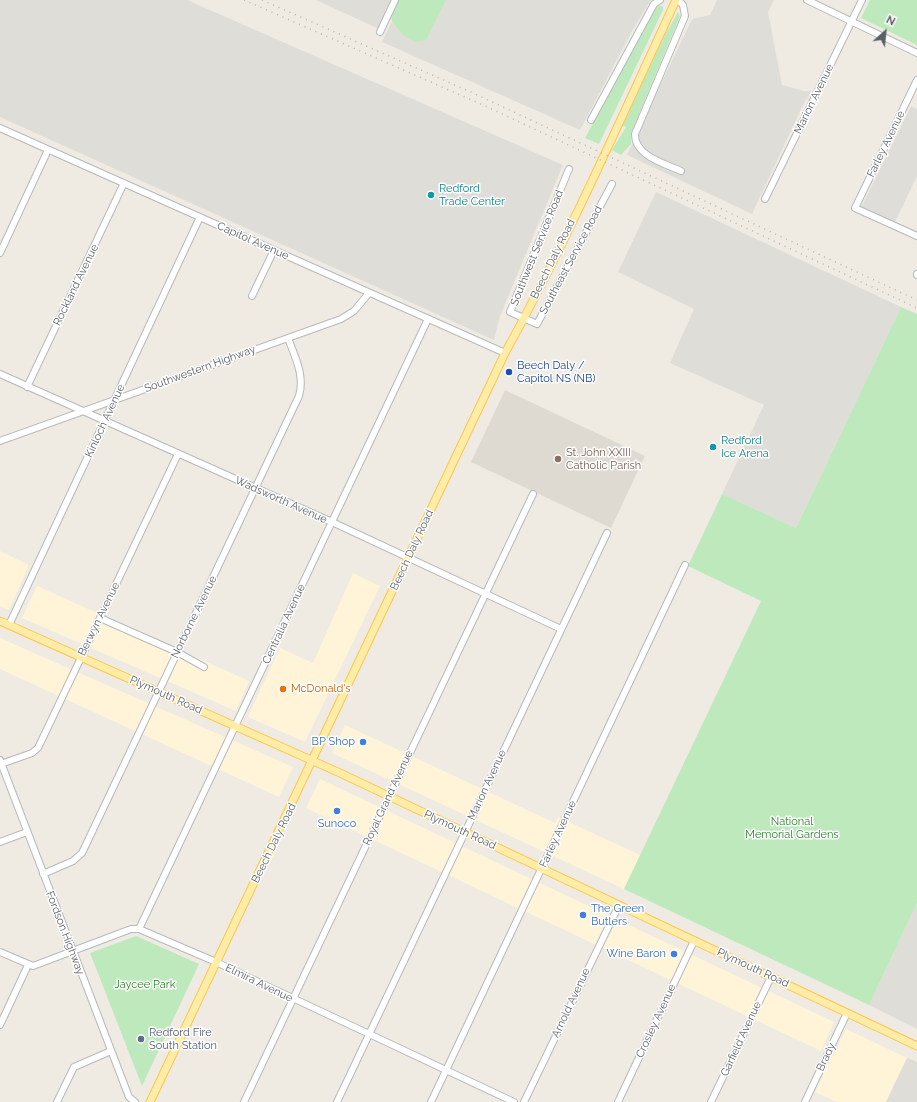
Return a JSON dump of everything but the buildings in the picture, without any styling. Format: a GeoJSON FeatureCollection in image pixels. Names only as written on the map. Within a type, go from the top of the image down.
{"type":"FeatureCollection","features":[{"type":"Feature","properties":{"kind":"main road","name":"Beech Daly Road"},"geometry":{"type":"LineString","coordinates":[[150,1102],[505,354],[524,319],[677,0]]}},
{"type":"Feature","properties":{"kind":"main road","name":"Plymouth Road"},"geometry":{"type":"LineString","coordinates":[[0,621],[389,796],[917,1046]]}},
{"type":"Feature","properties":{"kind":"street"},"geometry":{"type":"LineString","coordinates":[[380,32],[395,0]]}},
{"type":"Feature","properties":{"kind":"street"},"geometry":{"type":"LineString","coordinates":[[591,120],[654,4],[660,0]]}},
{"type":"Feature","properties":{"kind":"street"},"geometry":{"type":"LineString","coordinates":[[677,0],[683,4],[685,16],[635,134],[635,140],[640,149],[647,155],[681,171]]}},
{"type":"Feature","properties":{"kind":"street"},"geometry":{"type":"LineString","coordinates":[[807,0],[917,53]]}},
{"type":"Feature","properties":{"kind":"street","name":"Marion Avenue"},"geometry":{"type":"LineString","coordinates":[[765,199],[862,0]]}},
{"type":"Feature","properties":{"kind":"street","name":"Farley Avenue"},"geometry":{"type":"LineString","coordinates":[[917,80],[855,208],[917,236]]}},
{"type":"Feature","properties":{"kind":"street","name":"Capitol Avenue"},"geometry":{"type":"LineString","coordinates":[[0,128],[505,354]]}},
{"type":"Feature","properties":{"kind":"street"},"geometry":{"type":"LineString","coordinates":[[0,253],[48,150]]}},
{"type":"Feature","properties":{"kind":"street","name":"Southwest Service Road"},"geometry":{"type":"LineString","coordinates":[[524,319],[510,312],[569,169]]}},
{"type":"Feature","properties":{"kind":"street","name":"Rockland Avenue"},"geometry":{"type":"LineString","coordinates":[[27,387],[124,183]]}},
{"type":"Feature","properties":{"kind":"street","name":"Southeast Service Road"},"geometry":{"type":"LineString","coordinates":[[524,319],[537,324],[612,184]]}},
{"type":"Feature","properties":{"kind":"street","name":"Kinloch Avenue"},"geometry":{"type":"LineString","coordinates":[[9,625],[200,217]]}},
{"type":"Feature","properties":{"kind":"street"},"geometry":{"type":"LineString","coordinates":[[252,296],[274,250]]}},
{"type":"Feature","properties":{"kind":"street","name":"Southwestern Highway"},"geometry":{"type":"LineString","coordinates":[[0,441],[346,317],[354,311],[369,293]]}},
{"type":"Feature","properties":{"kind":"street","name":"Centralia Avenue"},"geometry":{"type":"LineString","coordinates":[[139,928],[428,319]]}},
{"type":"Feature","properties":{"kind":"street","name":"Norborne Avenue"},"geometry":{"type":"LineString","coordinates":[[43,874],[73,861],[82,853],[256,488],[301,389],[301,374],[288,338]]}},
{"type":"Feature","properties":{"kind":"street","name":"Wadsworth Avenue"},"geometry":{"type":"LineString","coordinates":[[0,374],[332,522],[486,592],[561,629]]}},
{"type":"Feature","properties":{"kind":"street","name":"Berwyn Avenue"},"geometry":{"type":"LineString","coordinates":[[1,762],[32,753],[38,748],[178,454]]}},
{"type":"Feature","properties":{"kind":"street","name":"Royal Grand Avenue"},"geometry":{"type":"LineString","coordinates":[[244,1102],[534,494]]}},
{"type":"Feature","properties":{"kind":"street","name":"Marion Avenue"},"geometry":{"type":"LineString","coordinates":[[337,1102],[607,532]]}},
{"type":"Feature","properties":{"kind":"street","name":"Farley Avenue"},"geometry":{"type":"LineString","coordinates":[[431,1102],[685,565]]}},
{"type":"Feature","properties":{"kind":"street"},"geometry":{"type":"LineString","coordinates":[[100,618],[177,652],[204,667]]}},
{"type":"Feature","properties":{"kind":"street","name":"Fordson Highway"},"geometry":{"type":"LineString","coordinates":[[1,762],[129,1097],[135,1102]]}},
{"type":"Feature","properties":{"kind":"street"},"geometry":{"type":"LineString","coordinates":[[0,842],[27,832]]}},
{"type":"Feature","properties":{"kind":"street","name":"Arnold Avenue"},"geometry":{"type":"LineString","coordinates":[[524,1102],[619,905]]}},
{"type":"Feature","properties":{"kind":"street"},"geometry":{"type":"LineString","coordinates":[[0,952],[28,965],[38,965],[131,929],[139,928]]}},
{"type":"Feature","properties":{"kind":"street","name":"Elmira Avenue"},"geometry":{"type":"LineString","coordinates":[[139,928],[216,962],[514,1102]]}},
{"type":"Feature","properties":{"kind":"street","name":"Crosley Avenue"},"geometry":{"type":"LineString","coordinates":[[618,1102],[694,941]]}},
{"type":"Feature","properties":{"kind":"street"},"geometry":{"type":"LineString","coordinates":[[0,1025],[28,965]]}},
{"type":"Feature","properties":{"kind":"street","name":"Garfield Avenue"},"geometry":{"type":"LineString","coordinates":[[711,1102],[771,977]]}},
{"type":"Feature","properties":{"kind":"street","name":"Brady"},"geometry":{"type":"LineString","coordinates":[[805,1102],[847,1013]]}},
{"type":"Feature","properties":{"kind":"street"},"geometry":{"type":"LineString","coordinates":[[57,1102],[77,1064],[111,1051]]}},
{"type":"Feature","properties":{"kind":"shaded area"},"geometry":{"type":"Polygon","coordinates":[[[0,0],[187,0],[563,165],[500,316],[494,340],[0,117],[0,0]]]}},
{"type":"Feature","properties":{"kind":"shaded area"},"geometry":{"type":"Polygon","coordinates":[[[316,0],[392,0],[379,29],[316,0]]]}},
{"type":"Feature","properties":{"kind":"shaded area"},"geometry":{"type":"Polygon","coordinates":[[[402,0],[651,0],[632,31],[580,130],[382,42],[402,0]]]}},
{"type":"Feature","properties":{"kind":"shaded area"},"geometry":{"type":"Polygon","coordinates":[[[717,0],[774,0],[768,12],[782,85],[804,91],[812,91],[803,105],[752,214],[627,155],[692,19],[710,15],[717,0]]]}},
{"type":"Feature","properties":{"kind":"shaded area"},"geometry":{"type":"Polygon","coordinates":[[[911,106],[917,109],[917,176],[894,224],[861,208],[911,106]]]}},
{"type":"Feature","properties":{"kind":"shaded area"},"geometry":{"type":"Polygon","coordinates":[[[656,192],[901,307],[796,528],[722,494],[764,405],[670,363],[694,309],[618,272],[656,192]]]}},
{"type":"Feature","properties":{"kind":"shaded area","name":"St. John XXIII Catholic Parish"},"geometry":{"type":"Polygon","coordinates":[[[505,390],[645,456],[611,528],[471,462],[505,390]]]}},
{"type":"Feature","properties":{"kind":"shaded area"},"geometry":{"type":"Polygon","coordinates":[[[0,551],[29,565],[9,610],[0,606],[0,551]]]}},
{"type":"Feature","properties":{"kind":"shaded area"},"geometry":{"type":"Polygon","coordinates":[[[353,573],[380,586],[305,742],[248,717],[280,648],[313,663],[353,573]]]}},
{"type":"Feature","properties":{"kind":"shaded area"},"geometry":{"type":"Polygon","coordinates":[[[37,586],[249,681],[236,711],[22,618],[37,586]]]}},
{"type":"Feature","properties":{"kind":"shaded area"},"geometry":{"type":"Polygon","coordinates":[[[0,638],[293,767],[279,797],[0,669],[0,638]]]}},
{"type":"Feature","properties":{"kind":"shaded area"},"geometry":{"type":"Polygon","coordinates":[[[345,725],[555,823],[558,817],[640,855],[624,889],[332,753],[345,725]]]}},
{"type":"Feature","properties":{"kind":"shaded area"},"geometry":{"type":"Polygon","coordinates":[[[320,779],[834,1022],[821,1051],[306,808],[320,779]]]}},
{"type":"Feature","properties":{"kind":"shaded area"},"geometry":{"type":"Polygon","coordinates":[[[917,903],[917,1029],[869,1005],[917,903]]]}},
{"type":"Feature","properties":{"kind":"shaded area"},"geometry":{"type":"Polygon","coordinates":[[[846,1029],[907,1058],[886,1102],[837,1102],[815,1092],[846,1029]]]}},
{"type":"Feature","properties":{"kind":"shaded area"},"geometry":{"type":"Polygon","coordinates":[[[907,1058],[917,1062],[917,1102],[886,1102],[907,1058]]]}},
{"type":"Feature","properties":{"kind":"green space"},"geometry":{"type":"Polygon","coordinates":[[[397,0],[446,0],[426,40],[417,42],[404,36],[392,21],[391,15],[397,0]]]}},
{"type":"Feature","properties":{"kind":"green space"},"geometry":{"type":"Polygon","coordinates":[[[870,0],[917,0],[917,45],[861,18],[870,0]]]}},
{"type":"Feature","properties":{"kind":"green space"},"geometry":{"type":"Polygon","coordinates":[[[661,5],[663,10],[599,144],[585,138],[656,8],[661,5]]]}},
{"type":"Feature","properties":{"kind":"green space"},"geometry":{"type":"Polygon","coordinates":[[[678,12],[680,16],[631,133],[631,144],[621,155],[612,150],[626,127],[622,125],[666,33],[678,12]]]}},
{"type":"Feature","properties":{"kind":"green space","name":"National Memorial Gardens"},"geometry":{"type":"Polygon","coordinates":[[[901,307],[917,314],[917,903],[869,1005],[624,889],[761,601],[688,566],[722,494],[796,528],[901,307]]]}},
{"type":"Feature","properties":{"kind":"green space","name":"Jaycee Park"},"geometry":{"type":"Polygon","coordinates":[[[136,936],[199,964],[142,1086],[90,953],[136,936]]]}},
{"type":"Feature","properties":{"kind":"railway"},"geometry":{"type":"LineString","coordinates":[[244,0],[483,105],[917,308]]}},
{"type":"Feature","properties":{"kind":"railway"},"geometry":{"type":"LineString","coordinates":[[262,0],[473,93],[917,300]]}},
{"type":"Feature","properties":{"kind":"place","name":"Redford Trade Center"},"geometry":{"type":"Point","coordinates":[431,195]}},
{"type":"Feature","properties":{"kind":"place","name":"Beech Daly / Capitol NS (NB)"},"geometry":{"type":"Point","coordinates":[509,372]}},
{"type":"Feature","properties":{"kind":"place","name":"Redford Ice Arena"},"geometry":{"type":"Point","coordinates":[713,447]}},
{"type":"Feature","properties":{"kind":"place","name":"St. John XXIII Catholic Parish"},"geometry":{"type":"Point","coordinates":[558,459]}},
{"type":"Feature","properties":{"kind":"place","name":"McDonald's"},"geometry":{"type":"Point","coordinates":[283,689]}},
{"type":"Feature","properties":{"kind":"place","name":"BP Shop"},"geometry":{"type":"Point","coordinates":[363,742]}},
{"type":"Feature","properties":{"kind":"place","name":"Sunoco"},"geometry":{"type":"Point","coordinates":[337,811]}},
{"type":"Feature","properties":{"kind":"place","name":"The Green Butlers"},"geometry":{"type":"Point","coordinates":[583,915]}},
{"type":"Feature","properties":{"kind":"place","name":"Wine Baron"},"geometry":{"type":"Point","coordinates":[674,954]}},
{"type":"Feature","properties":{"kind":"place","name":"Redford Fire South Station"},"geometry":{"type":"Point","coordinates":[141,1039]}}]}
